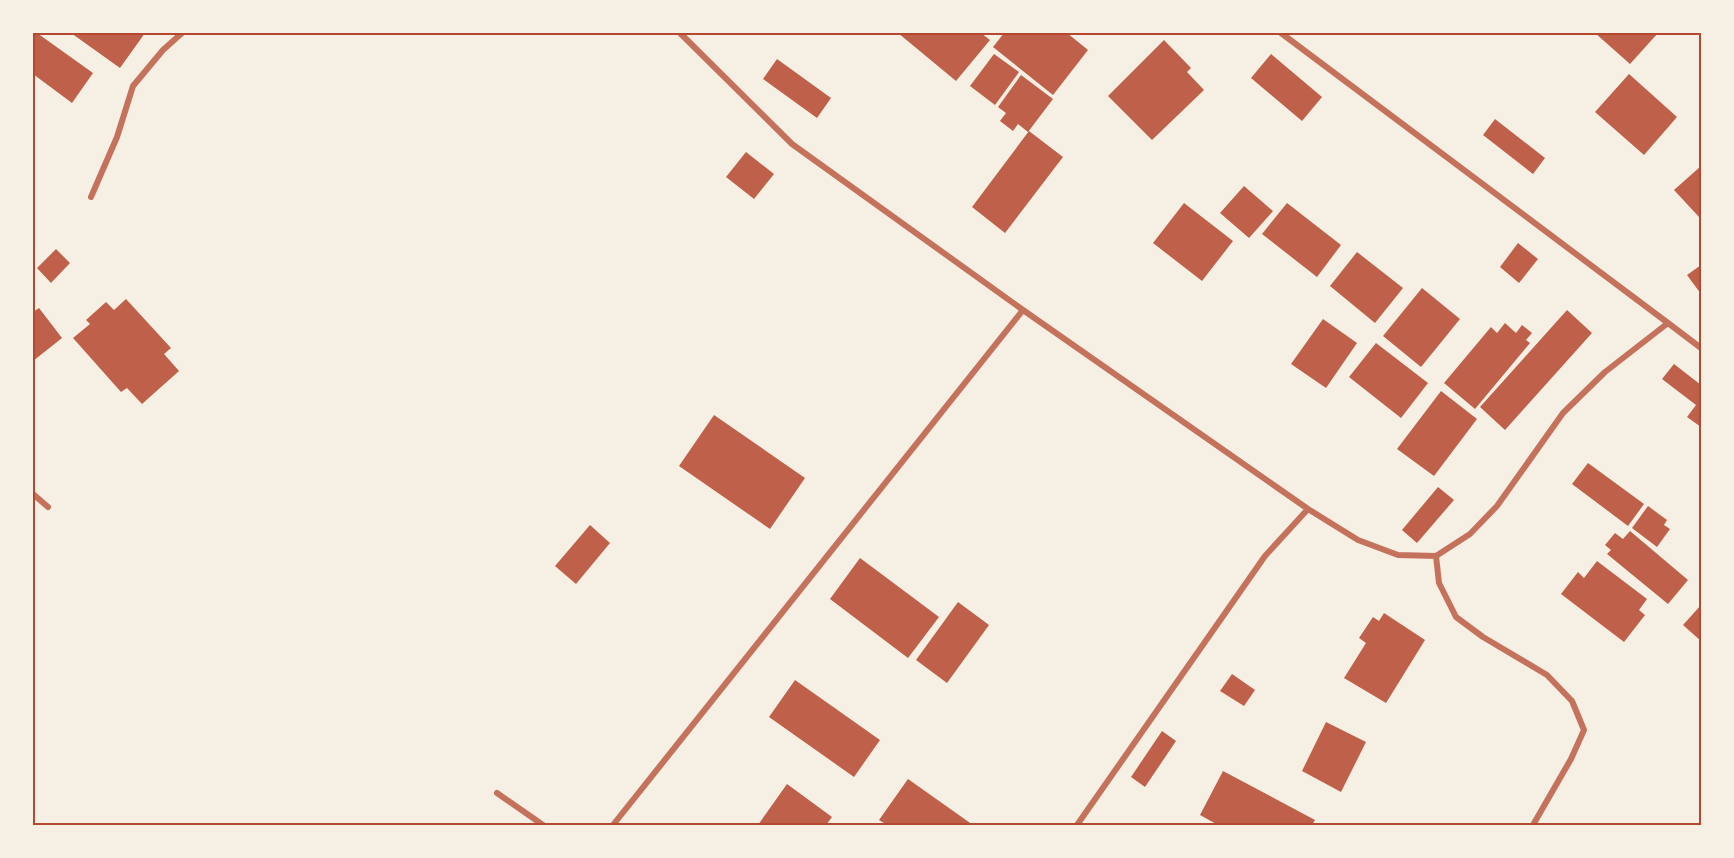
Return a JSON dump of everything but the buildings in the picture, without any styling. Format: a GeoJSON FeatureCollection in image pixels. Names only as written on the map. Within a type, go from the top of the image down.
{"type":"FeatureCollection","features":[{"type":"Feature","properties":{"kind":"street"},"geometry":{"type":"LineString","coordinates":[[91,197],[117,137],[133,86],[163,50],[182,33]]}},
{"type":"Feature","properties":{"kind":"street"},"geometry":{"type":"LineString","coordinates":[[680,33],[792,144],[1023,310],[1308,509],[1358,540],[1398,555],[1436,556],[1470,534],[1497,506],[1563,413],[1605,372],[1668,323]]}},
{"type":"Feature","properties":{"kind":"street"},"geometry":{"type":"LineString","coordinates":[[1281,33],[1701,348]]}},
{"type":"Feature","properties":{"kind":"street"},"geometry":{"type":"LineString","coordinates":[[613,825],[1023,310]]}},
{"type":"Feature","properties":{"kind":"street"},"geometry":{"type":"LineString","coordinates":[[33,494],[48,507]]}},
{"type":"Feature","properties":{"kind":"street"},"geometry":{"type":"LineString","coordinates":[[1077,825],[1264,556],[1308,509]]}},
{"type":"Feature","properties":{"kind":"street"},"geometry":{"type":"LineString","coordinates":[[1436,556],[1439,583],[1456,617],[1483,637],[1547,675],[1572,701],[1584,730],[1571,759],[1533,825]]}},
{"type":"Feature","properties":{"kind":"street"},"geometry":{"type":"LineString","coordinates":[[497,793],[543,825]]}}]}
